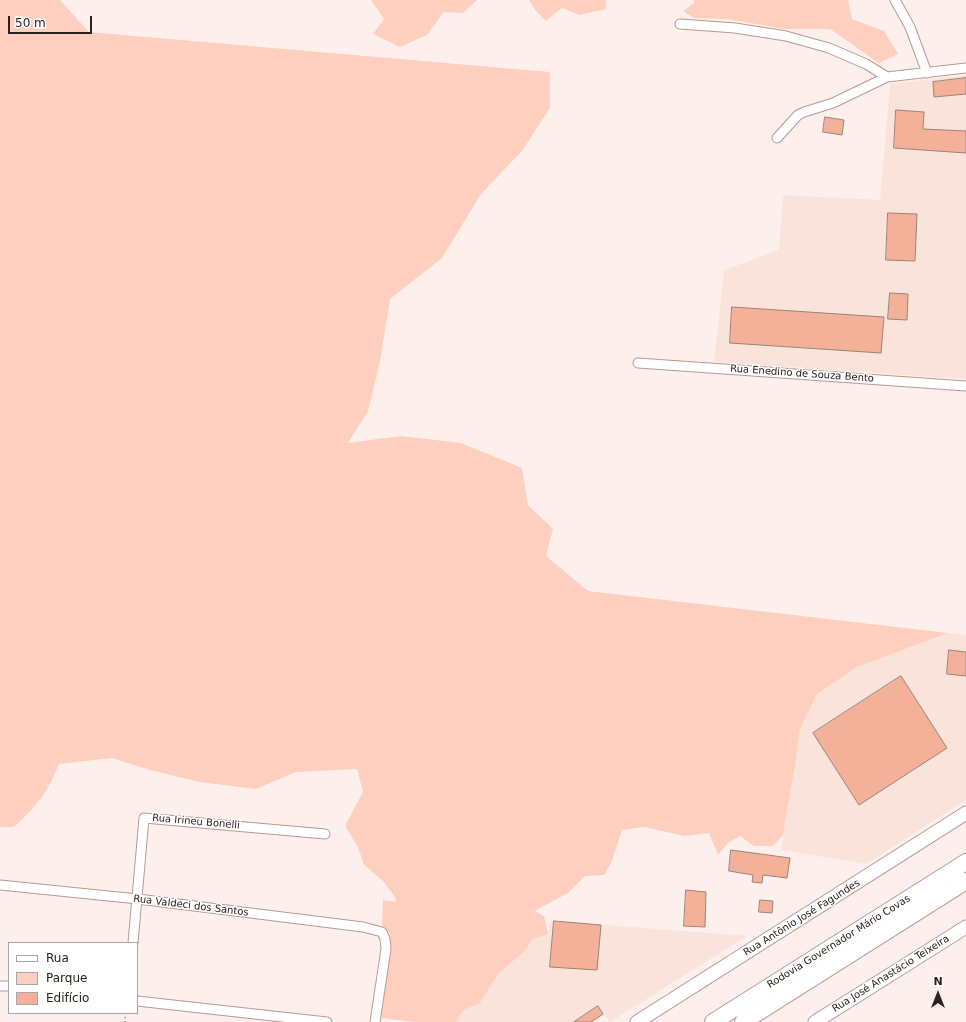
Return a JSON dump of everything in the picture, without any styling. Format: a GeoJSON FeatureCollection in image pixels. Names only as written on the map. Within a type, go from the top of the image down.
{"type":"FeatureCollection","features":[{"type":"Feature","properties":{"kind":"highway","name":"Rodovia Governador Mário Covas"},"geometry":{"type":"LineString","coordinates":[[712,1022],[966,862]]}},
{"type":"Feature","properties":{"kind":"highway","name":"Rodovia Governador Mário Covas"},"geometry":{"type":"LineString","coordinates":[[743,1022],[966,881]]}},
{"type":"Feature","properties":{"kind":"main road","name":"Rua Antônio José Fagundes"},"geometry":{"type":"LineString","coordinates":[[637,1022],[966,813]]}},
{"type":"Feature","properties":{"kind":"main road","name":"Rua José Anastácio Teixeira"},"geometry":{"type":"LineString","coordinates":[[815,1022],[966,927]]}},
{"type":"Feature","properties":{"kind":"street"},"geometry":{"type":"LineString","coordinates":[[894,0],[910,27],[927,73]]}},
{"type":"Feature","properties":{"kind":"street"},"geometry":{"type":"LineString","coordinates":[[680,24],[735,28],[786,36],[829,48],[866,64],[887,77]]}},
{"type":"Feature","properties":{"kind":"street"},"geometry":{"type":"LineString","coordinates":[[777,138],[798,115],[833,103],[887,77],[966,68]]}},
{"type":"Feature","properties":{"kind":"street","name":"Rua Enedino de Souza Bento"},"geometry":{"type":"LineString","coordinates":[[638,363],[966,386]]}},
{"type":"Feature","properties":{"kind":"street","name":"Rua Irineu Bonelli"},"geometry":{"type":"LineString","coordinates":[[133,942],[144,818],[325,834]]}},
{"type":"Feature","properties":{"kind":"street","name":"Rua Valdeci dos Santos"},"geometry":{"type":"LineString","coordinates":[[0,885],[138,899],[363,927],[382,932],[385,939],[386,949],[375,1022]]}},
{"type":"Feature","properties":{"kind":"street"},"geometry":{"type":"LineString","coordinates":[[138,1001],[327,1022]]}},
{"type":"Feature","properties":{"kind":"shaded area"},"geometry":{"type":"Polygon","coordinates":[[[966,75],[966,379],[714,362],[724,270],[779,250],[783,195],[880,200],[890,84],[966,75]]]}},
{"type":"Feature","properties":{"kind":"shaded area"},"geometry":{"type":"Polygon","coordinates":[[[948,633],[966,635],[966,800],[866,864],[781,850],[800,729],[817,694],[857,667],[948,633]]]}},
{"type":"Feature","properties":{"kind":"shaded area"},"geometry":{"type":"Polygon","coordinates":[[[551,921],[747,936],[610,1022],[605,1015],[594,1022],[456,1022],[464,1010],[480,1003],[499,973],[524,952],[533,939],[548,934],[551,921]]]}},
{"type":"Feature","properties":{"kind":"green space"},"geometry":{"type":"Polygon","coordinates":[[[0,0],[60,0],[89,32],[550,72],[550,108],[522,151],[481,194],[442,258],[390,299],[380,362],[368,411],[348,443],[401,436],[461,443],[522,468],[528,505],[553,529],[546,556],[588,591],[948,633],[857,667],[817,694],[800,729],[783,835],[773,846],[754,846],[740,836],[728,843],[718,855],[709,833],[684,836],[645,827],[622,830],[612,861],[604,875],[585,876],[568,893],[535,911],[544,916],[548,934],[533,939],[524,952],[499,973],[480,1003],[464,1010],[456,1022],[415,1022],[381,1018],[390,949],[390,933],[382,925],[383,900],[396,902],[395,897],[383,881],[364,865],[358,847],[345,826],[363,792],[357,769],[296,772],[256,789],[199,782],[150,770],[112,758],[59,764],[46,791],[29,812],[14,827],[0,827],[0,0]]]}},
{"type":"Feature","properties":{"kind":"green space"},"geometry":{"type":"Polygon","coordinates":[[[371,0],[477,0],[463,13],[444,12],[427,35],[400,47],[373,34],[384,19],[371,0]]]}},
{"type":"Feature","properties":{"kind":"green space"},"geometry":{"type":"Polygon","coordinates":[[[529,0],[606,0],[606,9],[579,15],[562,8],[546,21],[535,10],[529,0]]]}},
{"type":"Feature","properties":{"kind":"green space"},"geometry":{"type":"Polygon","coordinates":[[[694,0],[848,0],[852,19],[884,31],[898,54],[879,63],[830,29],[784,29],[727,19],[694,18],[683,11],[694,3],[694,0]]]}},
{"type":"Feature","properties":{"kind":"building"},"geometry":{"type":"Polygon","coordinates":[[[966,78],[966,94],[934,97],[933,82],[966,78]]]}},
{"type":"Feature","properties":{"kind":"building"},"geometry":{"type":"Polygon","coordinates":[[[896,110],[924,112],[923,129],[966,131],[966,153],[894,148],[896,110]]]}},
{"type":"Feature","properties":{"kind":"building"},"geometry":{"type":"Polygon","coordinates":[[[825,117],[844,120],[842,135],[823,132],[825,117]]]}},
{"type":"Feature","properties":{"kind":"building"},"geometry":{"type":"Polygon","coordinates":[[[888,213],[917,214],[915,261],[886,260],[888,213]]]}},
{"type":"Feature","properties":{"kind":"building"},"geometry":{"type":"Polygon","coordinates":[[[890,293],[908,294],[907,320],[888,319],[890,293]]]}},
{"type":"Feature","properties":{"kind":"building"},"geometry":{"type":"Polygon","coordinates":[[[732,307],[884,317],[881,353],[730,343],[732,307]]]}},
{"type":"Feature","properties":{"kind":"building"},"geometry":{"type":"Polygon","coordinates":[[[949,650],[966,652],[966,676],[947,674],[949,650]]]}},
{"type":"Feature","properties":{"kind":"building"},"geometry":{"type":"Polygon","coordinates":[[[901,676],[947,748],[859,805],[813,733],[901,676]]]}},
{"type":"Feature","properties":{"kind":"building"},"geometry":{"type":"Polygon","coordinates":[[[731,850],[790,858],[787,878],[763,875],[762,883],[752,882],[753,875],[729,871],[731,850]]]}},
{"type":"Feature","properties":{"kind":"building"},"geometry":{"type":"Polygon","coordinates":[[[686,890],[706,892],[705,927],[684,926],[686,890]]]}},
{"type":"Feature","properties":{"kind":"building"},"geometry":{"type":"Polygon","coordinates":[[[760,900],[773,901],[772,913],[759,912],[760,900]]]}},
{"type":"Feature","properties":{"kind":"building"},"geometry":{"type":"Polygon","coordinates":[[[554,921],[601,925],[597,970],[550,967],[554,921]]]}},
{"type":"Feature","properties":{"kind":"building"},"geometry":{"type":"Polygon","coordinates":[[[598,1006],[603,1014],[591,1022],[574,1022],[598,1006]]]}}]}
